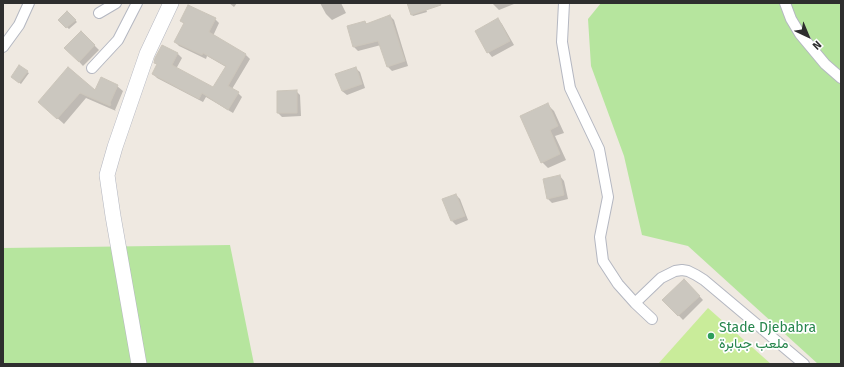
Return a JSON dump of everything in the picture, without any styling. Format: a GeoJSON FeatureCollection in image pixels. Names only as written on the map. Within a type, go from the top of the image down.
{"type":"FeatureCollection","features":[{"type":"Feature","properties":{"kind":"street"},"geometry":{"type":"LineString","coordinates":[[3,47],[19,25],[29,3]]}},
{"type":"Feature","properties":{"kind":"street"},"geometry":{"type":"LineString","coordinates":[[99,13],[116,3]]}},
{"type":"Feature","properties":{"kind":"street"},"geometry":{"type":"LineString","coordinates":[[92,68],[118,40],[137,3]]}},
{"type":"Feature","properties":{"kind":"street"},"geometry":{"type":"LineString","coordinates":[[139,364],[107,175],[147,54],[171,3]]}},
{"type":"Feature","properties":{"kind":"street"},"geometry":{"type":"LineString","coordinates":[[564,3],[562,42],[570,88],[599,149],[608,197],[600,237],[603,261],[618,284],[652,319]]}},
{"type":"Feature","properties":{"kind":"street"},"geometry":{"type":"LineString","coordinates":[[785,3],[791,19],[800,34],[825,64],[841,78]]}},
{"type":"Feature","properties":{"kind":"street"},"geometry":{"type":"LineString","coordinates":[[635,302],[660,278],[675,271],[688,271],[704,280],[804,364]]}},
{"type":"Feature","properties":{"kind":"green space"},"geometry":{"type":"Polygon","coordinates":[[[601,3],[841,3],[841,364],[818,364],[688,246],[642,235],[624,156],[591,66],[588,19],[601,3]]]}},
{"type":"Feature","properties":{"kind":"green space"},"geometry":{"type":"Polygon","coordinates":[[[230,245],[254,364],[3,364],[3,248],[230,245]]]}},
{"type":"Feature","properties":{"kind":"green space","name":"Stade Djebabra ملعب جبابرة"},"geometry":{"type":"Polygon","coordinates":[[[708,308],[771,364],[658,364],[708,308]]]}},
{"type":"Feature","properties":{"kind":"building"},"geometry":{"type":"Polygon","coordinates":[[[407,3],[440,3],[441,5],[411,15],[407,3]]]}},
{"type":"Feature","properties":{"kind":"building"},"geometry":{"type":"Polygon","coordinates":[[[188,5],[216,18],[209,32],[246,54],[228,86],[239,92],[228,110],[202,93],[199,99],[152,74],[157,64],[154,63],[155,58],[162,45],[178,53],[172,65],[213,87],[226,66],[203,53],[202,55],[174,42],[184,23],[180,21],[188,5]]]}},
{"type":"Feature","properties":{"kind":"building"},"geometry":{"type":"Polygon","coordinates":[[[67,11],[76,20],[66,28],[58,20],[67,11]]]}},
{"type":"Feature","properties":{"kind":"building"},"geometry":{"type":"Polygon","coordinates":[[[390,15],[405,61],[387,67],[378,41],[353,47],[347,26],[365,21],[366,24],[390,15]]]}},
{"type":"Feature","properties":{"kind":"building"},"geometry":{"type":"Polygon","coordinates":[[[498,18],[510,41],[487,53],[475,31],[498,18]]]}},
{"type":"Feature","properties":{"kind":"building"},"geometry":{"type":"Polygon","coordinates":[[[81,31],[95,45],[79,62],[64,48],[81,31]]]}},
{"type":"Feature","properties":{"kind":"building"},"geometry":{"type":"Polygon","coordinates":[[[19,65],[28,71],[19,83],[11,77],[19,65]]]}},
{"type":"Feature","properties":{"kind":"building"},"geometry":{"type":"Polygon","coordinates":[[[68,67],[95,90],[101,77],[118,85],[110,106],[80,93],[57,119],[38,102],[68,67]]]}},
{"type":"Feature","properties":{"kind":"building"},"geometry":{"type":"Polygon","coordinates":[[[356,67],[362,84],[342,91],[335,74],[356,67]]]}},
{"type":"Feature","properties":{"kind":"building"},"geometry":{"type":"Polygon","coordinates":[[[297,90],[297,113],[277,113],[277,91],[297,90]]]}},
{"type":"Feature","properties":{"kind":"building"},"geometry":{"type":"Polygon","coordinates":[[[548,103],[558,126],[550,130],[560,154],[541,163],[520,116],[548,103]]]}},
{"type":"Feature","properties":{"kind":"building"},"geometry":{"type":"Polygon","coordinates":[[[560,175],[564,195],[547,199],[543,179],[560,175]]]}},
{"type":"Feature","properties":{"kind":"building"},"geometry":{"type":"Polygon","coordinates":[[[456,194],[465,216],[451,221],[442,199],[456,194]]]}},
{"type":"Feature","properties":{"kind":"building"},"geometry":{"type":"Polygon","coordinates":[[[684,279],[700,296],[678,316],[662,300],[684,279]]]}},
{"type":"Feature","properties":{"kind":"place","name":"Stade Djebabra ملعب جبابرة"},"geometry":{"type":"Point","coordinates":[711,336]}}]}
